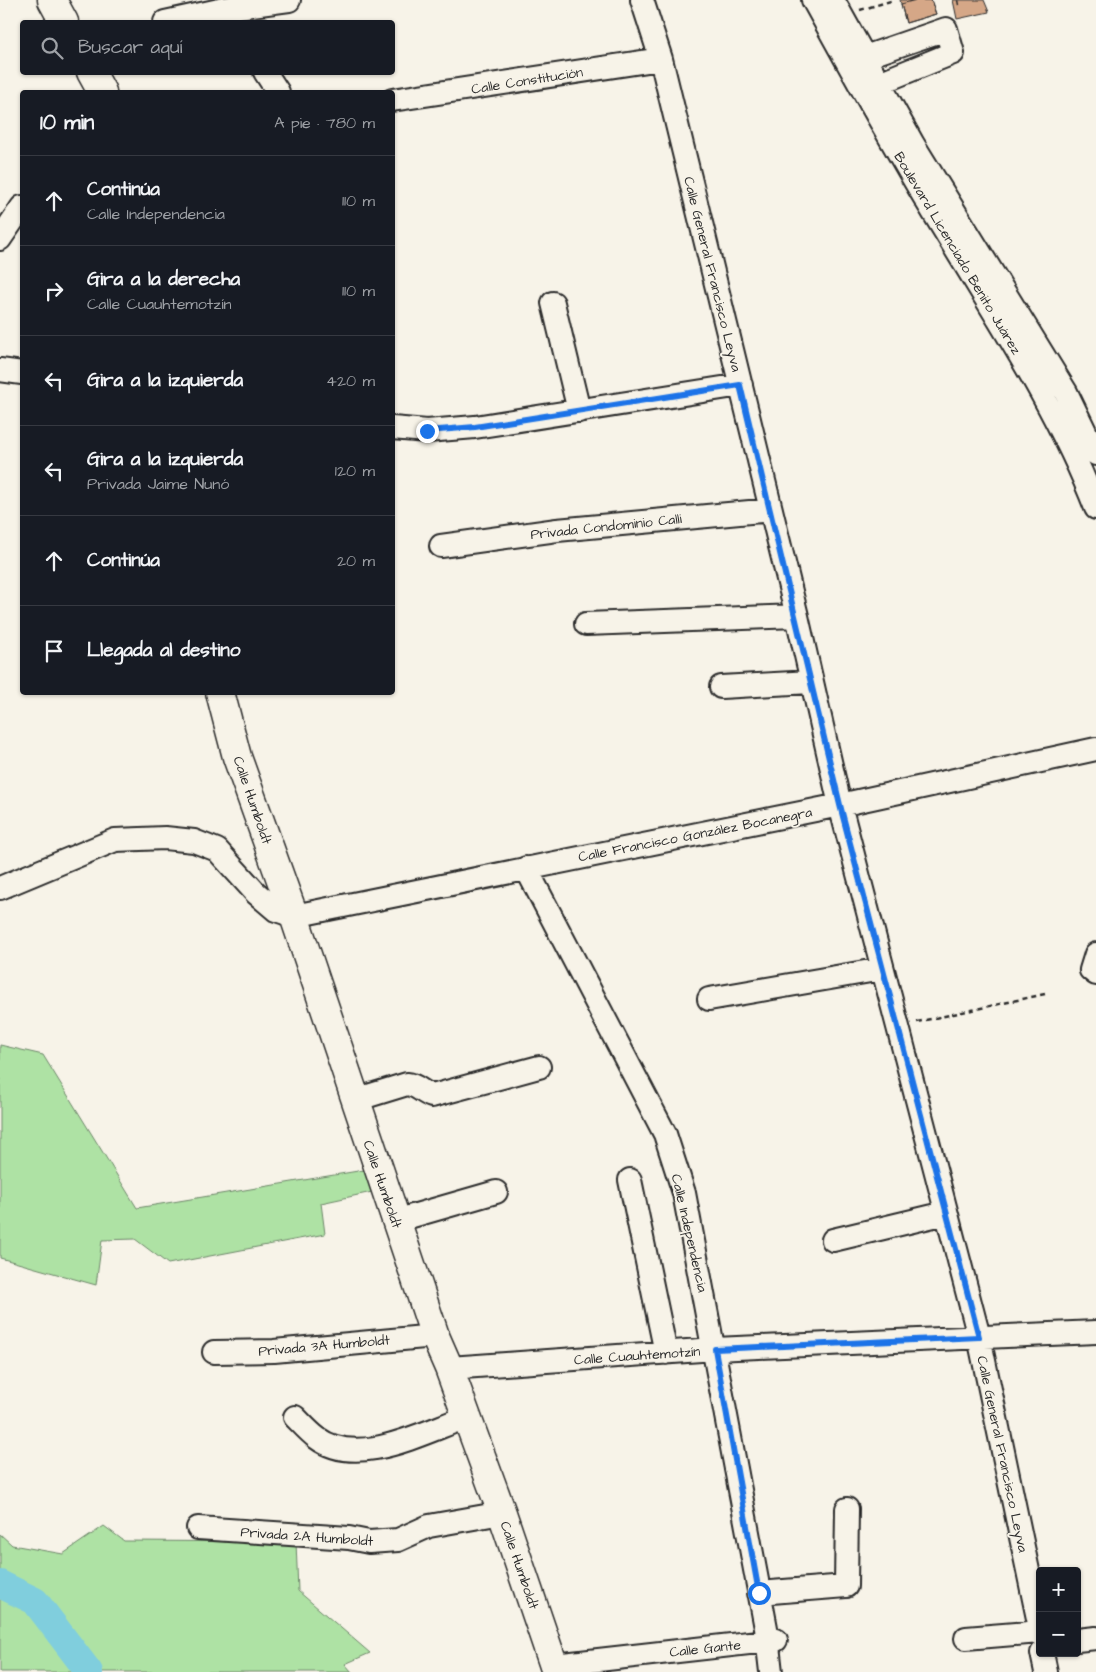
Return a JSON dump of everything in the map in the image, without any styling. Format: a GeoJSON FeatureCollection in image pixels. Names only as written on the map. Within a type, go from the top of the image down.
{"type":"FeatureCollection","features":[{"type":"Feature","properties":{"kind":"main road"},"geometry":{"type":"LineString","coordinates":[[52,0],[63,20]]}},
{"type":"Feature","properties":{"kind":"main road"},"geometry":{"type":"LineString","coordinates":[[93,75],[101,90]]}},
{"type":"Feature","properties":{"kind":"main road","name":"Calle Humboldt"},"geometry":{"type":"LineString","coordinates":[[221,695],[237,757],[294,916],[434,1336],[449,1368],[502,1513],[555,1669]]}},
{"type":"Feature","properties":{"kind":"street"},"geometry":{"type":"LineString","coordinates":[[186,20],[228,16],[289,0]]}},
{"type":"Feature","properties":{"kind":"street","name":"Calle General Francisco Leyva"},"geometry":{"type":"LineString","coordinates":[[642,0],[661,59],[797,616],[840,805],[896,1027],[979,1337],[1037,1612]]}},
{"type":"Feature","properties":{"kind":"street","name":"Boulevard Licenciado Benito Juárez"},"geometry":{"type":"LineString","coordinates":[[813,0],[898,155],[1096,454]]}},
{"type":"Feature","properties":{"kind":"street","name":"Boulevard Licenciado Benito Juárez"},"geometry":{"type":"LineString","coordinates":[[837,8],[1057,397],[1082,473],[1096,508]]}},
{"type":"Feature","properties":{"kind":"street"},"geometry":{"type":"LineString","coordinates":[[865,57],[946,29],[952,53],[879,83]]}},
{"type":"Feature","properties":{"kind":"street","name":"Calle Constitución"},"geometry":{"type":"LineString","coordinates":[[395,100],[661,59]]}},
{"type":"Feature","properties":{"kind":"street"},"geometry":{"type":"LineString","coordinates":[[267,75],[277,90]]}},
{"type":"Feature","properties":{"kind":"street"},"geometry":{"type":"LineString","coordinates":[[0,239],[20,210]]}},
{"type":"Feature","properties":{"kind":"street"},"geometry":{"type":"LineString","coordinates":[[553,303],[580,411]]}},
{"type":"Feature","properties":{"kind":"street"},"geometry":{"type":"LineString","coordinates":[[0,370],[20,373]]}},
{"type":"Feature","properties":{"kind":"street"},"geometry":{"type":"LineString","coordinates":[[395,428],[427,431],[475,427],[740,385]]}},
{"type":"Feature","properties":{"kind":"street","name":"Privada Condominio Calli"},"geometry":{"type":"LineString","coordinates":[[441,546],[557,530],[771,510]]}},
{"type":"Feature","properties":{"kind":"street"},"geometry":{"type":"LineString","coordinates":[[586,624],[797,616]]}},
{"type":"Feature","properties":{"kind":"street"},"geometry":{"type":"LineString","coordinates":[[721,687],[811,682]]}},
{"type":"Feature","properties":{"kind":"street","name":"Calle Francisco González Bocanegra"},"geometry":{"type":"LineString","coordinates":[[294,916],[840,805],[1096,749]]}},
{"type":"Feature","properties":{"kind":"street"},"geometry":{"type":"LineString","coordinates":[[0,888],[115,840],[165,838],[194,842],[217,850],[256,893],[276,910],[294,916]]}},
{"type":"Feature","properties":{"kind":"street","name":"Calle Independencia"},"geometry":{"type":"LineString","coordinates":[[526,868],[665,1134],[684,1193],[715,1349],[759,1593],[770,1636],[784,1672]]}},
{"type":"Feature","properties":{"kind":"street"},"geometry":{"type":"LineString","coordinates":[[1096,954],[1091,970],[1096,974]]}},
{"type":"Feature","properties":{"kind":"street"},"geometry":{"type":"LineString","coordinates":[[710,999],[882,969]]}},
{"type":"Feature","properties":{"kind":"street"},"geometry":{"type":"LineString","coordinates":[[355,1100],[407,1084],[415,1085],[425,1094],[432,1096],[539,1067]]}},
{"type":"Feature","properties":{"kind":"street"},"geometry":{"type":"LineString","coordinates":[[630,1180],[666,1353]]}},
{"type":"Feature","properties":{"kind":"street"},"geometry":{"type":"LineString","coordinates":[[396,1221],[496,1192]]}},
{"type":"Feature","properties":{"kind":"street"},"geometry":{"type":"LineString","coordinates":[[833,1240],[946,1213]]}},
{"type":"Feature","properties":{"kind":"street","name":"Calle Cuauhtemotzín"},"geometry":{"type":"LineString","coordinates":[[449,1368],[715,1349],[1096,1332]]}},
{"type":"Feature","properties":{"kind":"street","name":"Privada 3A Humboldt"},"geometry":{"type":"LineString","coordinates":[[214,1352],[274,1350],[434,1336]]}},
{"type":"Feature","properties":{"kind":"street"},"geometry":{"type":"LineString","coordinates":[[295,1417],[318,1439],[344,1450],[378,1449],[467,1417]]}},
{"type":"Feature","properties":{"kind":"street"},"geometry":{"type":"LineString","coordinates":[[759,1593],[846,1586],[847,1509]]}},
{"type":"Feature","properties":{"kind":"street","name":"Privada 2A Humboldt"},"geometry":{"type":"LineString","coordinates":[[198,1528],[349,1538],[369,1542],[398,1540],[429,1526],[502,1513]]}},
{"type":"Feature","properties":{"kind":"street"},"geometry":{"type":"LineString","coordinates":[[966,1638],[1036,1632]]}},
{"type":"Feature","properties":{"kind":"street","name":"Calle Independencia"},"geometry":{"type":"LineString","coordinates":[[770,1636],[771,1672]]}},
{"type":"Feature","properties":{"kind":"street","name":"Calle Gante"},"geometry":{"type":"LineString","coordinates":[[555,1669],[770,1636]]}},
{"type":"Feature","properties":{"kind":"street"},"geometry":{"type":"LineString","coordinates":[[1081,1640],[1096,1638]]}},
{"type":"Feature","properties":{"kind":"street"},"geometry":{"type":"LineString","coordinates":[[1043,1657],[1046,1672]]}},
{"type":"Feature","properties":{"kind":"path"},"geometry":{"type":"LineString","coordinates":[[837,8],[894,0]]}},
{"type":"Feature","properties":{"kind":"path"},"geometry":{"type":"LineString","coordinates":[[958,0],[959,4]]}},
{"type":"Feature","properties":{"kind":"path"},"geometry":{"type":"LineString","coordinates":[[896,1027],[1044,994]]}},
{"type":"Feature","properties":{"kind":"green space"},"geometry":{"type":"Polygon","coordinates":[[[0,1045],[43,1055],[137,1208],[364,1170],[372,1192],[321,1203],[325,1234],[168,1264],[135,1239],[102,1240],[96,1285],[0,1258],[0,1045]]]}},
{"type":"Feature","properties":{"kind":"green space"},"geometry":{"type":"Polygon","coordinates":[[[104,1526],[124,1541],[296,1542],[298,1591],[370,1653],[345,1664],[352,1672],[0,1672],[0,1534],[12,1545],[63,1554],[104,1526]]]}},
{"type":"Feature","properties":{"kind":"building"},"geometry":{"type":"Polygon","coordinates":[[[900,0],[931,0],[936,14],[906,23],[900,0]]]}},
{"type":"Feature","properties":{"kind":"building"},"geometry":{"type":"Polygon","coordinates":[[[916,0],[931,0],[936,14],[906,23],[901,4],[916,0]]]}},
{"type":"Feature","properties":{"kind":"building"},"geometry":{"type":"Polygon","coordinates":[[[953,0],[984,0],[989,12],[957,19],[953,0]]]}},
{"type":"Feature","properties":{"kind":"waterway"},"geometry":{"type":"LineString","coordinates":[[0,1584],[35,1601],[89,1672]]}},
{"type":"Feature","properties":{"kind":"route"},"geometry":{"type":"LineString","coordinates":[[427,431],[475,427],[740,385],[797,616],[840,805],[896,1027],[979,1337],[715,1349],[759,1593]]}}]}
